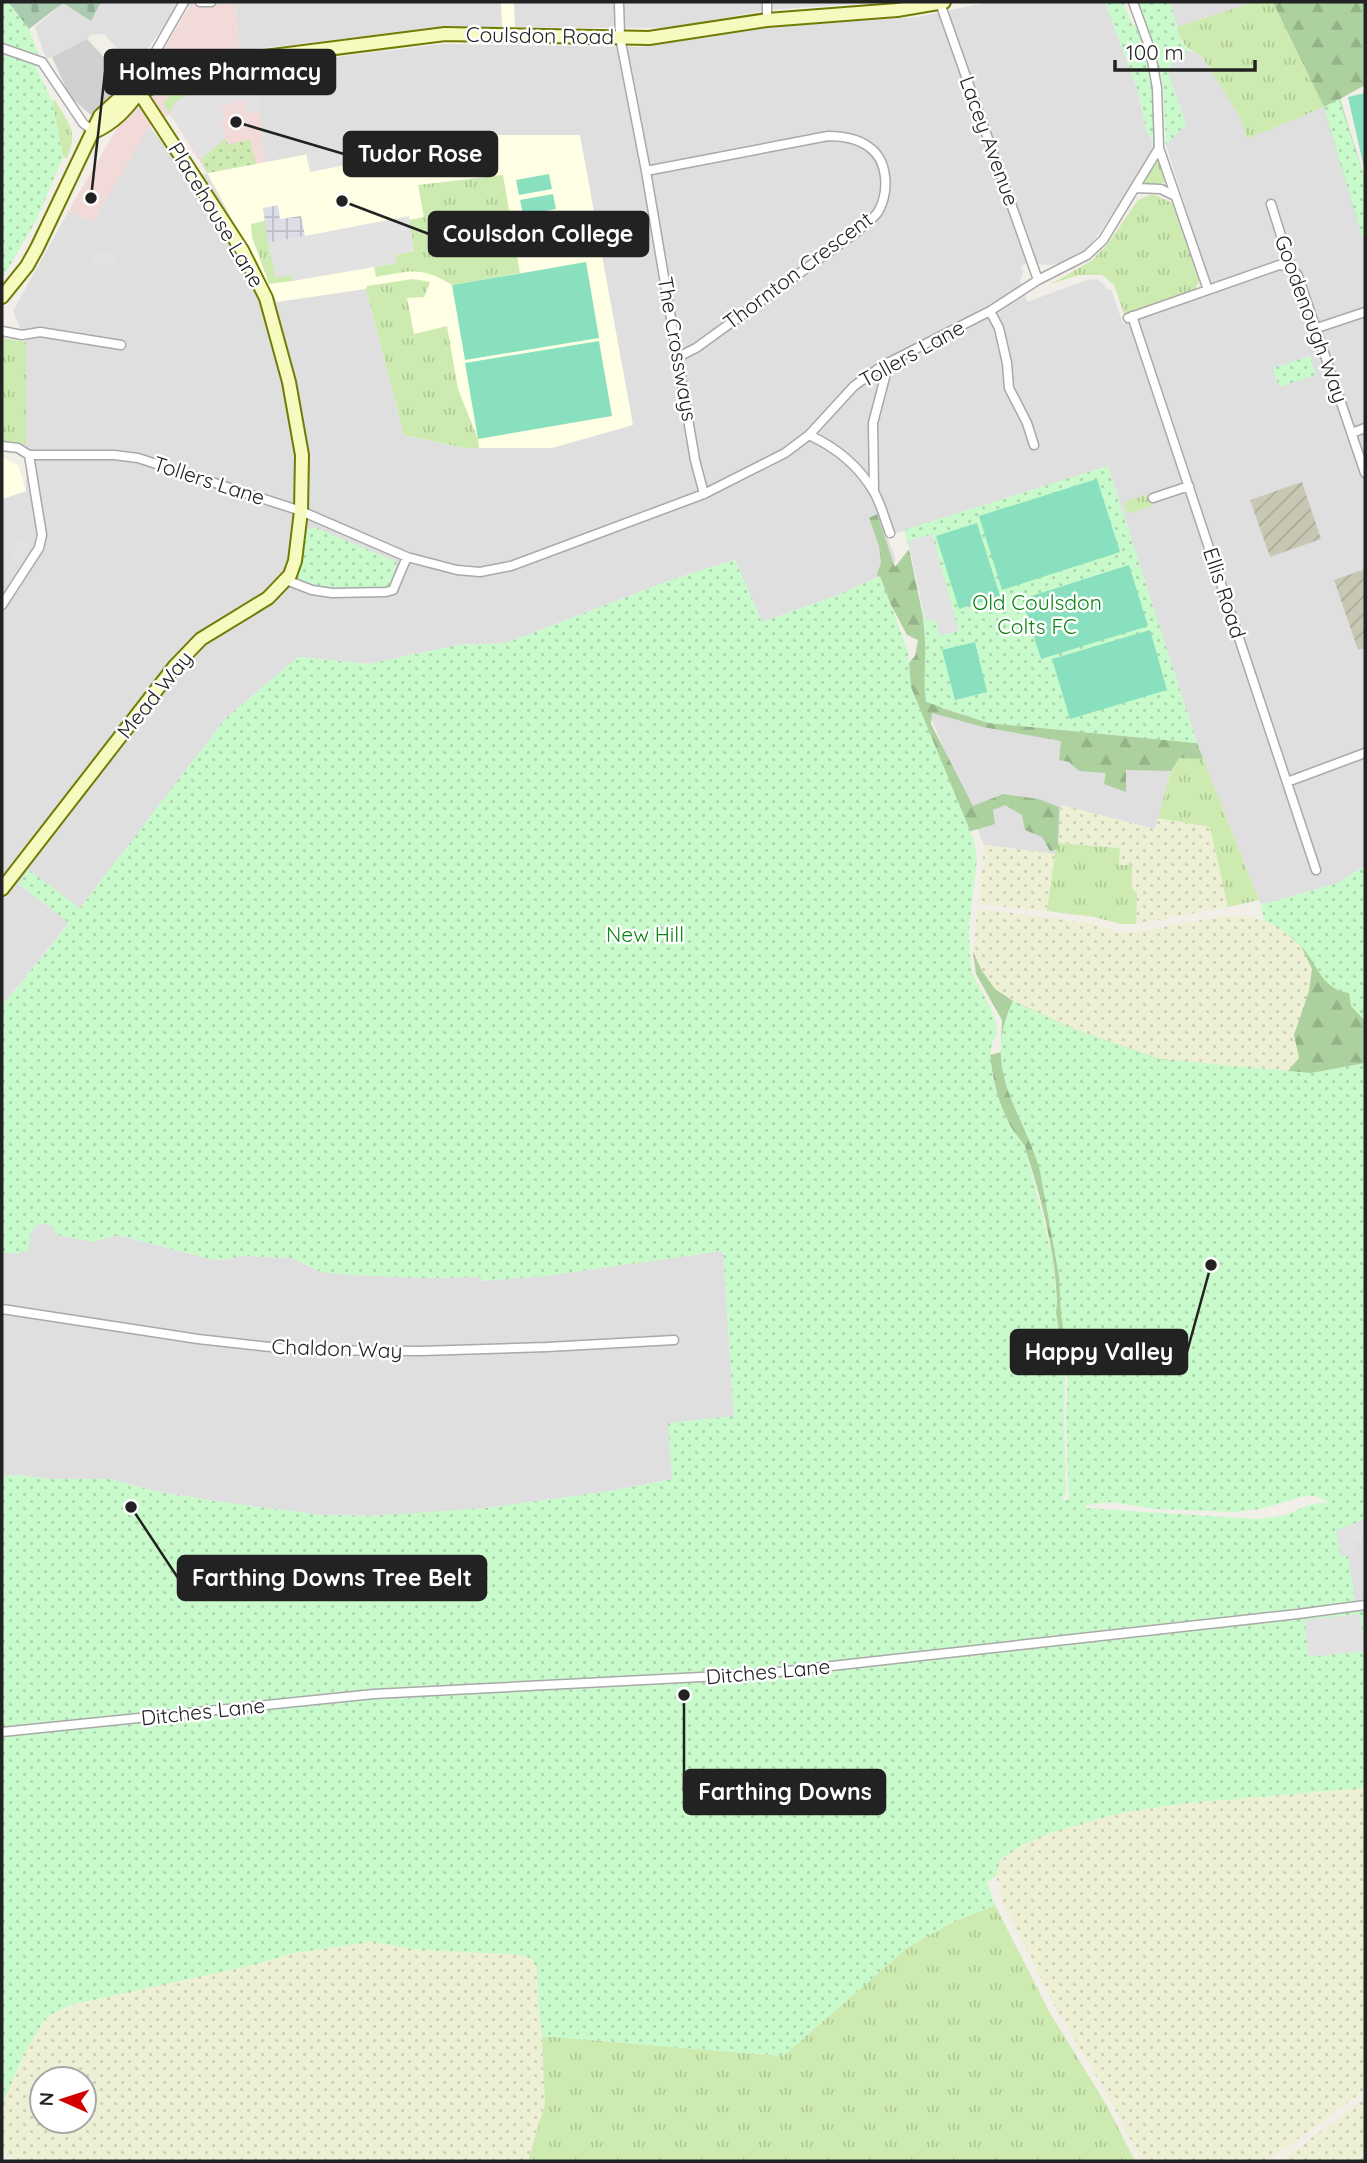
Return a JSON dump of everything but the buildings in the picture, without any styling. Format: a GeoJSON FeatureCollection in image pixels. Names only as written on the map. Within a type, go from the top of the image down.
{"type":"FeatureCollection","features":[{"type":"Feature","properties":{"kind":"main road","name":"Coulsdon Road"},"geometry":{"type":"LineString","coordinates":[[2,297],[27,266],[37,248],[100,116],[123,95],[194,72],[233,61],[444,34],[649,38],[767,20],[942,2]]}},
{"type":"Feature","properties":{"kind":"main road","name":"Placehouse Lane"},"geometry":{"type":"LineString","coordinates":[[139,92],[242,250],[266,298],[289,382],[302,455],[300,511]]}},
{"type":"Feature","properties":{"kind":"main road"},"geometry":{"type":"LineString","coordinates":[[286,580],[295,561],[300,511]]}},
{"type":"Feature","properties":{"kind":"main road","name":"Mead Way"},"geometry":{"type":"LineString","coordinates":[[2,889],[175,666],[201,639],[268,598],[286,580]]}},
{"type":"Feature","properties":{"kind":"street"},"geometry":{"type":"LineString","coordinates":[[139,92],[141,77],[184,2]]}},
{"type":"Feature","properties":{"kind":"street"},"geometry":{"type":"LineString","coordinates":[[200,2],[211,2]]}},
{"type":"Feature","properties":{"kind":"street","name":"The Crossways"},"geometry":{"type":"LineString","coordinates":[[619,2],[620,37],[646,171],[695,460],[704,494]]}},
{"type":"Feature","properties":{"kind":"street"},"geometry":{"type":"LineString","coordinates":[[767,2],[767,20]]}},
{"type":"Feature","properties":{"kind":"street","name":"Lacey Avenue"},"geometry":{"type":"LineString","coordinates":[[942,2],[1038,280]]}},
{"type":"Feature","properties":{"kind":"street"},"geometry":{"type":"LineString","coordinates":[[1133,2],[1150,49],[1157,88],[1159,148],[1208,290],[1279,265],[1291,267]]}},
{"type":"Feature","properties":{"kind":"street"},"geometry":{"type":"LineString","coordinates":[[2,48],[42,62],[83,123],[94,132]]}},
{"type":"Feature","properties":{"kind":"street","name":"Thornton Crescent"},"geometry":{"type":"LineString","coordinates":[[646,171],[828,136],[847,137],[871,148],[883,165],[886,189],[877,213],[858,231],[696,348],[678,357]]}},
{"type":"Feature","properties":{"kind":"street","name":"Tollers Lane"},"geometry":{"type":"LineString","coordinates":[[2,446],[18,448],[29,454],[114,455],[138,458],[300,511],[407,557],[457,570],[480,572],[511,566],[704,494],[785,453],[809,435],[854,386],[889,362],[990,311],[1038,280],[1088,254],[1103,240],[1159,148]]}},
{"type":"Feature","properties":{"kind":"street"},"geometry":{"type":"LineString","coordinates":[[1135,188],[1161,189],[1175,196]]}},
{"type":"Feature","properties":{"kind":"street","name":"Goodenough Way"},"geometry":{"type":"LineString","coordinates":[[1272,204],[1291,267],[1298,276],[1317,328],[1365,473]]}},
{"type":"Feature","properties":{"kind":"street","name":"Ellis Road"},"geometry":{"type":"LineString","coordinates":[[1208,290],[1130,317],[1316,870]]}},
{"type":"Feature","properties":{"kind":"street"},"geometry":{"type":"LineString","coordinates":[[990,311],[999,328],[1007,363],[1009,388],[1027,423],[1034,445]]}},
{"type":"Feature","properties":{"kind":"street"},"geometry":{"type":"LineString","coordinates":[[1317,328],[1365,312]]}},
{"type":"Feature","properties":{"kind":"street"},"geometry":{"type":"LineString","coordinates":[[2,331],[11,334],[40,332],[121,345]]}},
{"type":"Feature","properties":{"kind":"street"},"geometry":{"type":"LineString","coordinates":[[874,492],[873,423],[889,362]]}},
{"type":"Feature","properties":{"kind":"street"},"geometry":{"type":"LineString","coordinates":[[1352,433],[1365,428]]}},
{"type":"Feature","properties":{"kind":"street"},"geometry":{"type":"LineString","coordinates":[[809,435],[843,455],[874,492],[890,533]]}},
{"type":"Feature","properties":{"kind":"street"},"geometry":{"type":"LineString","coordinates":[[2,605],[39,548],[42,535],[29,454]]}},
{"type":"Feature","properties":{"kind":"street"},"geometry":{"type":"LineString","coordinates":[[1153,498],[1189,486]]}},
{"type":"Feature","properties":{"kind":"street"},"geometry":{"type":"LineString","coordinates":[[286,580],[312,590],[332,593],[386,592],[393,590],[407,557]]}},
{"type":"Feature","properties":{"kind":"street"},"geometry":{"type":"LineString","coordinates":[[1287,782],[1365,753]]}},
{"type":"Feature","properties":{"kind":"street","name":"Chaldon Way"},"geometry":{"type":"LineString","coordinates":[[2,1309],[198,1339],[297,1350],[435,1351],[674,1339]]}},
{"type":"Feature","properties":{"kind":"street","name":"Ditches Lane"},"geometry":{"type":"LineString","coordinates":[[2,1732],[374,1695],[759,1674],[1365,1605]]}},
{"type":"Feature","properties":{"kind":"shaded area"},"geometry":{"type":"Polygon","coordinates":[[[101,2],[886,2],[767,10],[671,28],[439,27],[239,51],[236,5],[191,5],[168,21],[134,67],[104,34],[90,35],[82,46],[46,59],[35,27],[63,3],[91,20],[101,2]]]}},
{"type":"Feature","properties":{"kind":"shaded area"},"geometry":{"type":"Polygon","coordinates":[[[501,2],[514,2],[515,27],[502,27],[501,2]]]}},
{"type":"Feature","properties":{"kind":"shaded area"},"geometry":{"type":"Polygon","coordinates":[[[990,2],[1105,2],[1137,88],[1146,129],[1155,146],[1089,247],[1060,264],[1044,265],[1035,260],[1021,266],[1023,274],[1020,281],[1027,302],[1096,279],[1104,284],[1107,290],[1111,289],[1123,324],[1213,294],[1166,145],[1186,124],[1167,70],[1177,56],[1189,51],[1201,55],[1240,117],[1247,138],[1324,107],[1362,237],[1365,237],[1365,866],[1338,883],[1261,905],[1197,743],[1108,466],[887,536],[896,560],[880,576],[833,597],[762,622],[735,560],[676,578],[506,643],[458,645],[369,664],[298,657],[135,837],[79,909],[29,870],[19,884],[69,922],[2,1006],[2,499],[26,491],[26,342],[13,311],[69,210],[92,222],[149,126],[189,177],[264,162],[256,67],[441,44],[640,47],[767,27],[917,17],[990,2]]]}},
{"type":"Feature","properties":{"kind":"shaded area"},"geometry":{"type":"Polygon","coordinates":[[[1170,2],[1254,2],[1177,27],[1170,2]]]}},
{"type":"Feature","properties":{"kind":"shaded area"},"geometry":{"type":"Polygon","coordinates":[[[190,5],[236,5],[239,51],[256,67],[264,162],[207,173],[170,114],[148,128],[93,222],[69,210],[190,5]]]}},
{"type":"Feature","properties":{"kind":"shaded area"},"geometry":{"type":"Polygon","coordinates":[[[87,39],[125,80],[91,115],[70,97],[52,57],[87,39]]]}},
{"type":"Feature","properties":{"kind":"shaded area"},"geometry":{"type":"Polygon","coordinates":[[[257,69],[261,110],[247,113],[243,100],[221,107],[225,138],[201,159],[170,114],[173,105],[198,85],[257,69]]]}},
{"type":"Feature","properties":{"kind":"shaded area"},"geometry":{"type":"Polygon","coordinates":[[[480,135],[580,135],[633,425],[552,448],[465,448],[404,435],[366,289],[277,302],[207,173],[362,144],[480,135]]]}},
{"type":"Feature","properties":{"kind":"shaded area"},"geometry":{"type":"Polygon","coordinates":[[[362,144],[367,161],[310,172],[306,154],[362,144]]]}},
{"type":"Feature","properties":{"kind":"shaded area"},"geometry":{"type":"Polygon","coordinates":[[[278,205],[280,219],[301,216],[305,236],[268,243],[263,208],[278,205]]]}},
{"type":"Feature","properties":{"kind":"shaded area"},"geometry":{"type":"Polygon","coordinates":[[[409,216],[414,251],[395,255],[397,263],[293,281],[291,275],[276,278],[268,243],[409,216]]]}},
{"type":"Feature","properties":{"kind":"shaded area"},"geometry":{"type":"Polygon","coordinates":[[[115,252],[116,263],[93,264],[92,253],[115,252]]]}},
{"type":"Feature","properties":{"kind":"shaded area"},"geometry":{"type":"Polygon","coordinates":[[[2,457],[18,465],[26,491],[2,499],[2,457]]]}},
{"type":"Feature","properties":{"kind":"shaded area"},"geometry":{"type":"Polygon","coordinates":[[[1302,482],[1321,539],[1270,557],[1250,500],[1302,482]]]}},
{"type":"Feature","properties":{"kind":"shaded area"},"geometry":{"type":"Polygon","coordinates":[[[932,534],[959,631],[940,635],[936,620],[926,622],[908,541],[932,534]]]}},
{"type":"Feature","properties":{"kind":"shaded area"},"geometry":{"type":"Polygon","coordinates":[[[21,539],[31,544],[20,561],[11,554],[21,539]]]}},
{"type":"Feature","properties":{"kind":"shaded area"},"geometry":{"type":"Polygon","coordinates":[[[1365,569],[1365,648],[1358,650],[1334,580],[1365,569]]]}},
{"type":"Feature","properties":{"kind":"shaded area"},"geometry":{"type":"Polygon","coordinates":[[[926,702],[1179,742],[1155,829],[1061,805],[1055,854],[984,845],[926,702]]]}},
{"type":"Feature","properties":{"kind":"shaded area"},"geometry":{"type":"Polygon","coordinates":[[[1061,805],[1155,829],[1158,818],[1210,827],[1228,907],[1136,924],[1137,894],[1132,888],[1132,865],[1119,865],[1120,848],[1058,843],[1061,805]]]}},
{"type":"Feature","properties":{"kind":"shaded area"},"geometry":{"type":"Polygon","coordinates":[[[984,845],[1055,854],[1047,911],[979,904],[984,845]]]}},
{"type":"Feature","properties":{"kind":"shaded area"},"geometry":{"type":"Polygon","coordinates":[[[982,909],[1094,924],[1118,932],[1137,932],[1218,917],[1245,915],[1282,929],[1301,946],[1351,1006],[1287,1072],[1159,1059],[1076,1030],[1013,1001],[995,989],[973,952],[977,913],[982,909]]]}},
{"type":"Feature","properties":{"kind":"shaded area"},"geometry":{"type":"Polygon","coordinates":[[[36,1224],[52,1225],[58,1235],[94,1242],[121,1236],[212,1259],[224,1260],[240,1256],[292,1258],[321,1272],[422,1278],[482,1277],[482,1281],[544,1276],[723,1251],[734,1416],[672,1479],[610,1491],[402,1520],[322,1515],[214,1501],[154,1491],[110,1479],[2,1476],[2,1252],[18,1254],[36,1224]]]}},
{"type":"Feature","properties":{"kind":"shaded area"},"geometry":{"type":"Polygon","coordinates":[[[1365,1517],[1365,1602],[1362,1603],[1355,1601],[1348,1556],[1341,1557],[1365,1517]]]}},
{"type":"Feature","properties":{"kind":"shaded area"},"geometry":{"type":"Polygon","coordinates":[[[1362,1520],[1365,1536],[1356,1541],[1353,1546],[1354,1554],[1341,1557],[1336,1531],[1362,1520]]]}},
{"type":"Feature","properties":{"kind":"shaded area"},"geometry":{"type":"Polygon","coordinates":[[[1360,1614],[1365,1651],[1308,1657],[1305,1620],[1360,1614]]]}},
{"type":"Feature","properties":{"kind":"shaded area"},"geometry":{"type":"Polygon","coordinates":[[[1365,1788],[1365,2090],[1268,2161],[1141,2161],[1111,2101],[1056,2009],[1003,1902],[996,1876],[1000,1861],[1020,1846],[1053,1832],[1124,1812],[1189,1803],[1365,1788]]]}},
{"type":"Feature","properties":{"kind":"shaded area"},"geometry":{"type":"Polygon","coordinates":[[[370,1942],[520,1955],[532,1959],[537,1968],[545,2104],[528,2161],[23,2161],[2,2155],[2,2105],[24,2054],[36,2032],[51,2014],[103,1997],[257,1964],[294,1953],[370,1942]]]}},
{"type":"Feature","properties":{"kind":"shaded area"},"geometry":{"type":"Polygon","coordinates":[[[1365,2098],[1365,2161],[1280,2161],[1294,2151],[1365,2098]]]}},
{"type":"Feature","properties":{"kind":"green space"},"geometry":{"type":"Polygon","coordinates":[[[2,2],[8,2],[29,29],[38,53],[37,69],[52,101],[63,157],[36,221],[2,279],[2,2]]]}},
{"type":"Feature","properties":{"kind":"green space"},"geometry":{"type":"Polygon","coordinates":[[[8,2],[101,2],[91,21],[63,3],[29,29],[8,2]]]}},
{"type":"Feature","properties":{"kind":"green space"},"geometry":{"type":"Polygon","coordinates":[[[1105,2],[1123,2],[1133,25],[1138,27],[1152,86],[1155,146],[1146,129],[1137,88],[1105,2]]]}},
{"type":"Feature","properties":{"kind":"green space"},"geometry":{"type":"Polygon","coordinates":[[[1138,2],[1170,2],[1182,43],[1189,51],[1177,56],[1167,70],[1186,124],[1166,145],[1163,84],[1138,2]]]}},
{"type":"Feature","properties":{"kind":"green space"},"geometry":{"type":"Polygon","coordinates":[[[1254,2],[1273,2],[1324,107],[1247,139],[1240,117],[1201,55],[1185,45],[1177,27],[1254,2]]]}},
{"type":"Feature","properties":{"kind":"green space"},"geometry":{"type":"Polygon","coordinates":[[[1273,2],[1365,2],[1365,85],[1340,99],[1365,180],[1365,237],[1362,237],[1324,107],[1273,2]]]}},
{"type":"Feature","properties":{"kind":"green space"},"geometry":{"type":"Polygon","coordinates":[[[198,85],[173,105],[170,114],[163,103],[173,92],[198,85]]]}},
{"type":"Feature","properties":{"kind":"green space"},"geometry":{"type":"Polygon","coordinates":[[[1365,93],[1365,172],[1348,97],[1365,93]]]}},
{"type":"Feature","properties":{"kind":"green space"},"geometry":{"type":"Polygon","coordinates":[[[1339,99],[1365,180],[1365,237],[1362,237],[1324,107],[1339,99]]]}},
{"type":"Feature","properties":{"kind":"green space"},"geometry":{"type":"Polygon","coordinates":[[[55,100],[72,134],[67,158],[63,157],[52,101],[55,100]]]}},
{"type":"Feature","properties":{"kind":"green space"},"geometry":{"type":"Polygon","coordinates":[[[225,138],[228,145],[250,139],[256,164],[207,173],[201,159],[225,138]]]}},
{"type":"Feature","properties":{"kind":"green space"},"geometry":{"type":"Polygon","coordinates":[[[1156,161],[1159,162],[1165,183],[1145,184],[1144,182],[1156,161]]]}},
{"type":"Feature","properties":{"kind":"green space"},"geometry":{"type":"Polygon","coordinates":[[[549,174],[552,189],[519,195],[516,180],[549,174]]]}},
{"type":"Feature","properties":{"kind":"green space"},"geometry":{"type":"Polygon","coordinates":[[[503,175],[520,273],[452,285],[432,275],[415,272],[376,277],[374,267],[396,263],[395,255],[414,251],[409,220],[424,217],[418,185],[503,175]]]}},
{"type":"Feature","properties":{"kind":"green space"},"geometry":{"type":"Polygon","coordinates":[[[553,194],[556,209],[523,215],[520,200],[553,194]]]}},
{"type":"Feature","properties":{"kind":"green space"},"geometry":{"type":"Polygon","coordinates":[[[1153,194],[1172,203],[1199,280],[1195,291],[1124,314],[1114,285],[1102,275],[1079,275],[1051,284],[1091,261],[1107,245],[1138,200],[1153,194]]]}},
{"type":"Feature","properties":{"kind":"green space"},"geometry":{"type":"Polygon","coordinates":[[[265,221],[276,277],[291,275],[293,281],[269,284],[252,237],[251,224],[265,221]]]}},
{"type":"Feature","properties":{"kind":"green space"},"geometry":{"type":"Polygon","coordinates":[[[586,262],[599,338],[465,360],[452,285],[586,262]]]}},
{"type":"Feature","properties":{"kind":"green space"},"geometry":{"type":"Polygon","coordinates":[[[413,279],[430,282],[424,297],[407,298],[414,334],[447,326],[458,389],[479,448],[465,448],[404,435],[366,289],[367,286],[413,279]]]}},
{"type":"Feature","properties":{"kind":"green space"},"geometry":{"type":"Polygon","coordinates":[[[2,338],[26,342],[26,445],[2,441],[2,338]]]}},
{"type":"Feature","properties":{"kind":"green space"},"geometry":{"type":"Polygon","coordinates":[[[599,341],[612,416],[478,439],[465,363],[599,341]]]}},
{"type":"Feature","properties":{"kind":"green space"},"geometry":{"type":"Polygon","coordinates":[[[1310,356],[1316,375],[1279,387],[1273,368],[1310,356]]]}},
{"type":"Feature","properties":{"kind":"green space","name":"Old Coulsdon Colts FC"},"geometry":{"type":"Polygon","coordinates":[[[1108,466],[1197,743],[989,723],[926,702],[923,614],[904,530],[1108,466]]]}},
{"type":"Feature","properties":{"kind":"green space"},"geometry":{"type":"Polygon","coordinates":[[[1097,479],[1120,552],[1002,590],[979,516],[1097,479]]]}},
{"type":"Feature","properties":{"kind":"green space"},"geometry":{"type":"Polygon","coordinates":[[[1149,494],[1152,506],[1128,514],[1124,502],[1149,494]]]}},
{"type":"Feature","properties":{"kind":"green space"},"geometry":{"type":"Polygon","coordinates":[[[877,514],[895,567],[909,549],[923,617],[927,657],[941,708],[989,723],[1197,743],[1203,759],[1179,758],[1171,771],[1126,770],[1126,792],[1104,784],[1106,773],[1079,771],[1069,762],[1059,760],[1061,741],[983,727],[932,713],[931,724],[973,806],[1003,794],[1038,799],[1059,807],[1058,849],[1050,851],[1042,837],[1025,830],[1022,815],[1005,805],[993,810],[995,824],[961,834],[894,680],[915,656],[918,640],[907,635],[877,574],[881,563],[879,546],[869,518],[877,514]]]}},
{"type":"Feature","properties":{"kind":"green space"},"geometry":{"type":"Polygon","coordinates":[[[977,523],[1000,596],[959,609],[936,536],[977,523]]]}},
{"type":"Feature","properties":{"kind":"green space"},"geometry":{"type":"Polygon","coordinates":[[[314,527],[395,561],[397,564],[391,584],[384,588],[329,589],[295,579],[302,539],[305,531],[314,527]]]}},
{"type":"Feature","properties":{"kind":"green space","name":"New Hill"},"geometry":{"type":"Polygon","coordinates":[[[735,560],[762,622],[833,597],[880,576],[908,651],[911,687],[973,838],[977,859],[969,928],[970,963],[996,1023],[997,1034],[990,1055],[993,1079],[1011,1128],[1025,1146],[1052,1256],[1056,1312],[1065,1367],[1066,1493],[1061,1500],[1069,1500],[1066,1420],[1068,1367],[1059,1276],[1040,1171],[1007,1089],[1002,1069],[1004,1026],[1013,1001],[1076,1030],[1159,1059],[1311,1073],[1365,1063],[1365,1517],[1341,1556],[1348,1555],[1355,1600],[1365,1602],[1365,1788],[1189,1803],[1124,1812],[1053,1832],[1020,1846],[1000,1860],[996,1876],[987,1882],[995,1905],[951,1923],[908,1947],[783,2056],[542,2036],[537,1968],[532,1959],[520,1955],[412,1949],[372,1942],[294,1953],[257,1964],[75,2004],[51,2014],[24,2054],[2,2105],[2,1476],[110,1479],[154,1491],[322,1515],[370,1516],[486,1508],[610,1491],[672,1479],[668,1423],[734,1416],[723,1251],[544,1276],[482,1281],[481,1277],[422,1278],[321,1272],[292,1258],[240,1256],[224,1260],[211,1259],[121,1236],[94,1242],[57,1235],[52,1225],[45,1224],[40,1224],[33,1230],[28,1252],[2,1252],[2,1006],[69,923],[19,884],[29,870],[80,908],[225,719],[298,657],[369,664],[458,645],[506,643],[676,578],[735,560]],[[1305,1496],[1261,1509],[1235,1512],[1157,1509],[1111,1502],[1085,1505],[1086,1508],[1256,1519],[1282,1516],[1311,1505],[1330,1503],[1316,1496],[1305,1496]]]}},
{"type":"Feature","properties":{"kind":"green space"},"geometry":{"type":"Polygon","coordinates":[[[1129,565],[1148,626],[1041,659],[1022,599],[1129,565]]]}},
{"type":"Feature","properties":{"kind":"green space"},"geometry":{"type":"Polygon","coordinates":[[[1150,630],[1167,690],[1070,719],[1052,659],[1150,630]]]}},
{"type":"Feature","properties":{"kind":"green space"},"geometry":{"type":"Polygon","coordinates":[[[975,642],[987,692],[955,700],[942,650],[975,642]]]}},
{"type":"Feature","properties":{"kind":"green space"},"geometry":{"type":"Polygon","coordinates":[[[1179,742],[1197,743],[1259,900],[1228,907],[1210,827],[1158,818],[1179,742]]]}},
{"type":"Feature","properties":{"kind":"green space"},"geometry":{"type":"Polygon","coordinates":[[[1058,843],[1120,848],[1119,865],[1132,865],[1132,888],[1137,894],[1136,924],[1120,924],[1095,917],[1047,911],[1058,843]]]}},
{"type":"Feature","properties":{"kind":"green space"},"geometry":{"type":"Polygon","coordinates":[[[1365,866],[1365,1021],[1351,1006],[1349,993],[1339,991],[1325,981],[1296,941],[1264,920],[1261,905],[1338,883],[1365,866]]]}},
{"type":"Feature","properties":{"kind":"green space"},"geometry":{"type":"Polygon","coordinates":[[[1282,929],[1365,965],[1365,1093],[1071,1352],[1065,1345],[824,1269],[648,1232],[1056,1312],[1052,1253],[1037,1186],[1024,1146],[1003,1110],[993,1074],[990,1055],[1001,1052],[1002,1020],[976,974],[973,952],[995,989],[1013,1001],[1076,1030],[1159,1059],[1287,1072],[1299,1058],[1294,1035],[1309,991],[1312,969],[1301,946],[1282,929]]]}},
{"type":"Feature","properties":{"kind":"green space"},"geometry":{"type":"Polygon","coordinates":[[[995,1905],[1050,2013],[1106,2104],[1135,2161],[528,2161],[545,2104],[542,2036],[783,2056],[908,1947],[951,1923],[995,1905]]]}},
{"type":"Feature","properties":{"kind":"place","name":"Tudor Rose"},"geometry":{"type":"Point","coordinates":[236,122]}},
{"type":"Feature","properties":{"kind":"place","name":"Holmes Pharmacy"},"geometry":{"type":"Point","coordinates":[91,198]}},
{"type":"Feature","properties":{"kind":"place","name":"Coulsdon College"},"geometry":{"type":"Point","coordinates":[342,201]}},
{"type":"Feature","properties":{"kind":"place","name":"Happy Valley"},"geometry":{"type":"Point","coordinates":[1211,1265]}},
{"type":"Feature","properties":{"kind":"place","name":"Farthing Downs Tree Belt"},"geometry":{"type":"Point","coordinates":[131,1507]}},
{"type":"Feature","properties":{"kind":"place","name":"Farthing Downs"},"geometry":{"type":"Point","coordinates":[684,1695]}}]}
